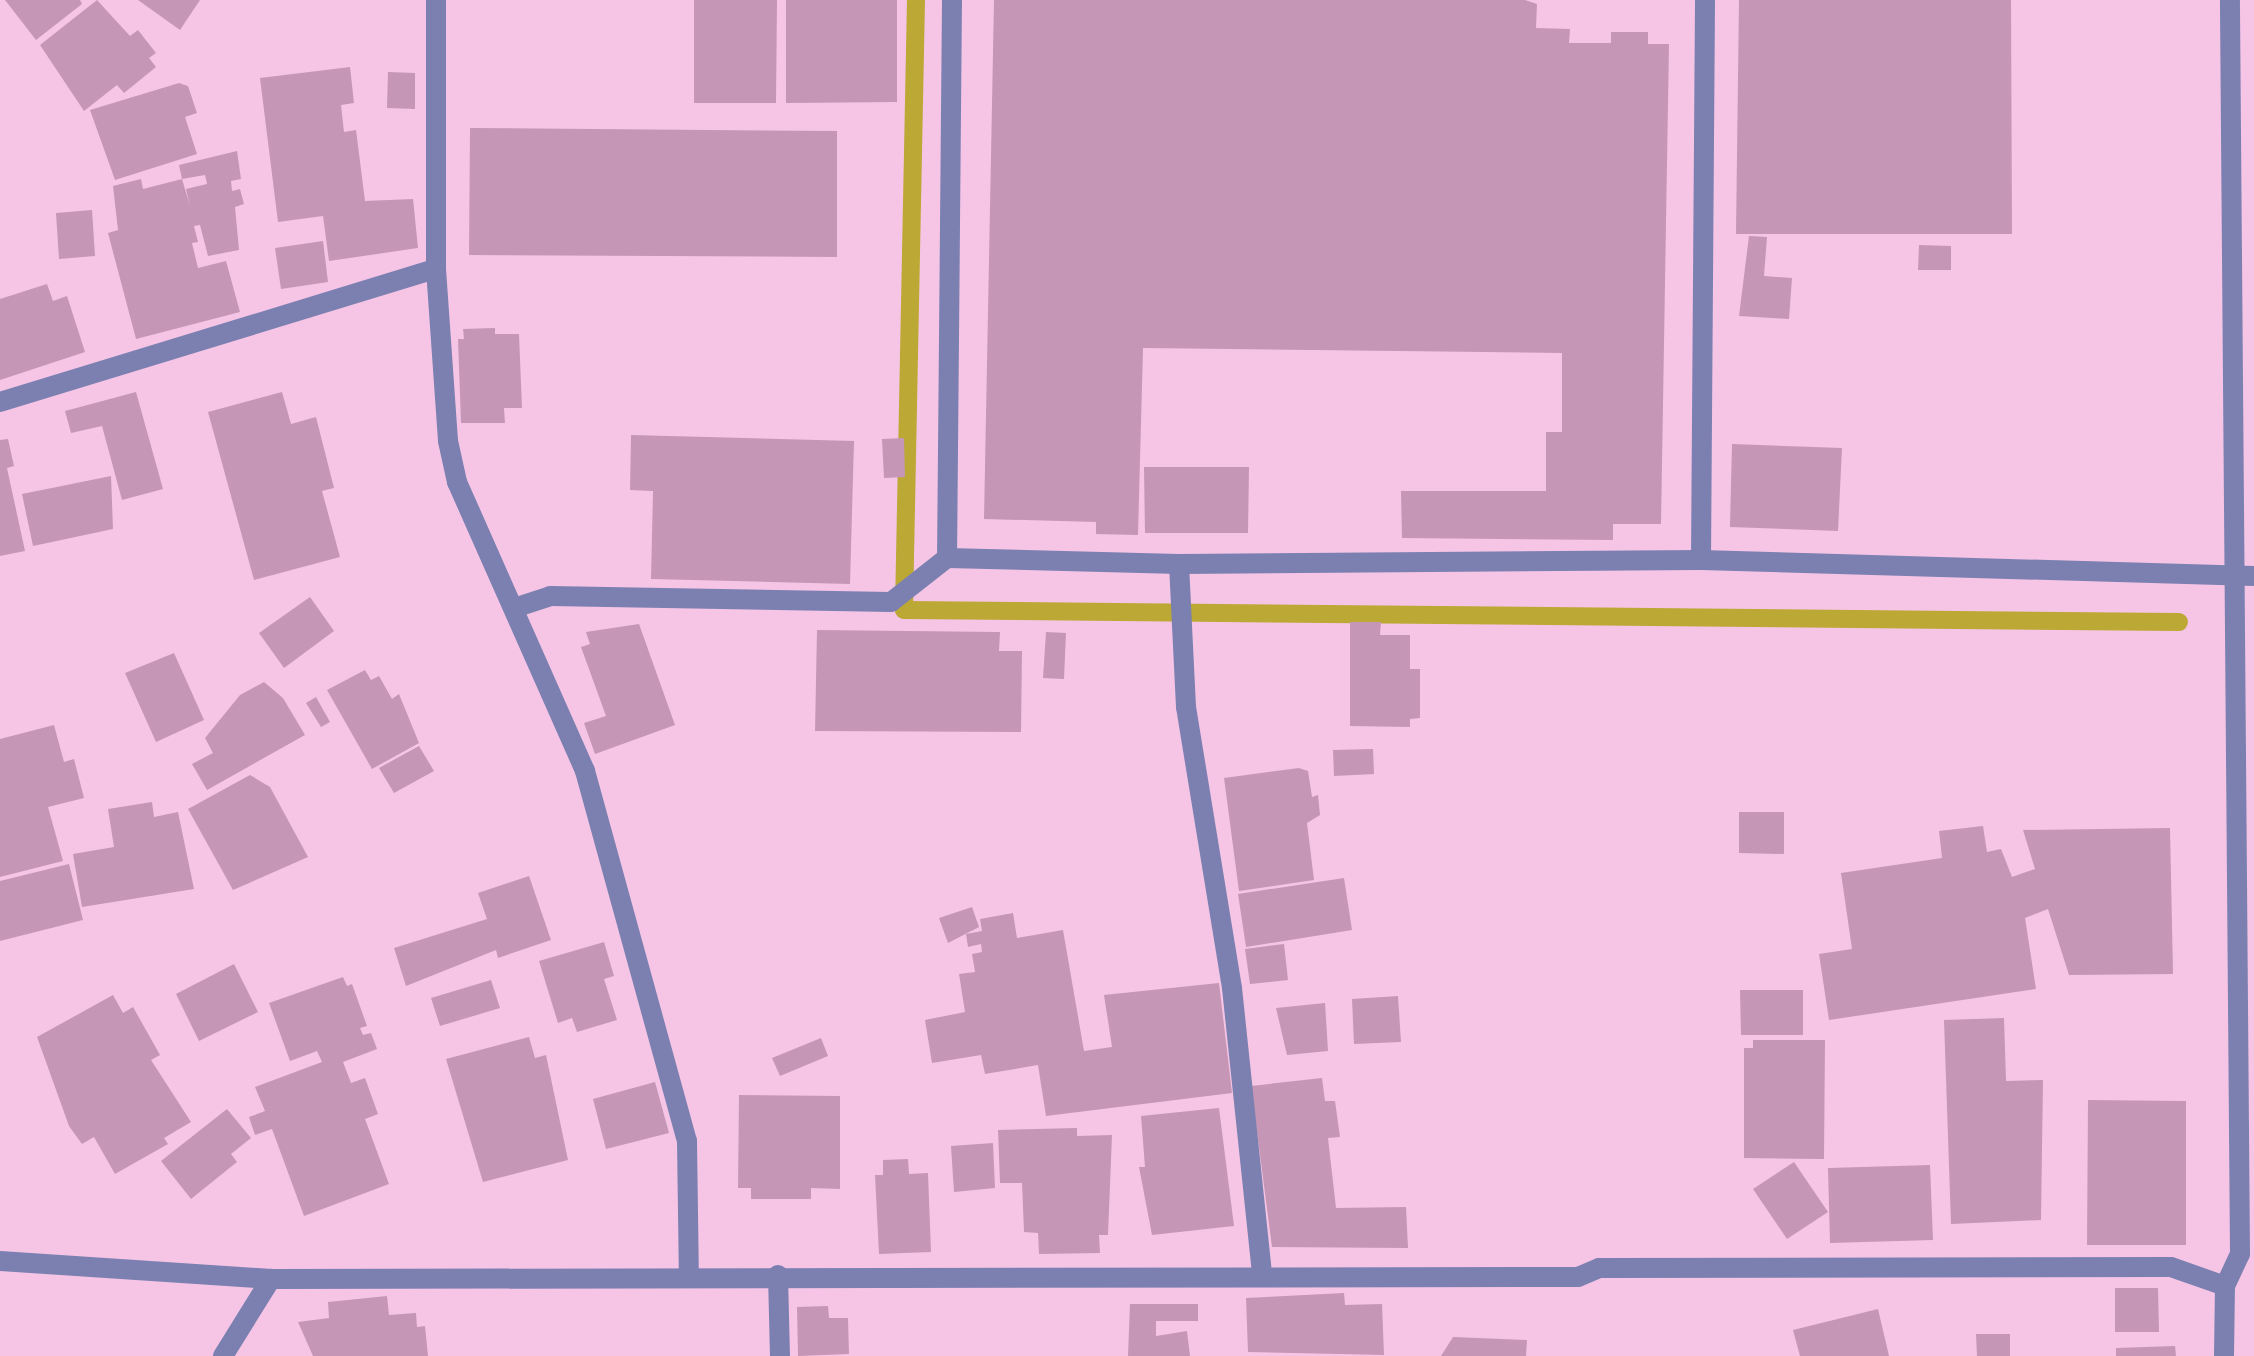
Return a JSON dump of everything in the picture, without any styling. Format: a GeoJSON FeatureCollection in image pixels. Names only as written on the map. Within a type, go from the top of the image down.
{"type":"FeatureCollection","features":[{"type":"Feature","properties":{"kind":"street"},"geometry":{"type":"LineString","coordinates":[[436,0],[436,269],[442,399],[457,482],[584,771],[687,1142],[689,1277]]}},
{"type":"Feature","properties":{"kind":"street"},"geometry":{"type":"LineString","coordinates":[[947,558],[952,0]]}},
{"type":"Feature","properties":{"kind":"street"},"geometry":{"type":"LineString","coordinates":[[1701,560],[1705,0]]}},
{"type":"Feature","properties":{"kind":"street"},"geometry":{"type":"LineString","coordinates":[[2224,1356],[2225,1286],[2247,1254],[2232,576],[2230,0]]}},
{"type":"Feature","properties":{"kind":"street"},"geometry":{"type":"LineString","coordinates":[[0,402],[436,269]]}},
{"type":"Feature","properties":{"kind":"street"},"geometry":{"type":"LineString","coordinates":[[514,608],[550,596],[891,602],[947,558],[1180,575],[1701,560],[2254,576]]}},
{"type":"Feature","properties":{"kind":"street"},"geometry":{"type":"LineString","coordinates":[[1180,575],[1186,707],[1232,988],[1262,1275]]}},
{"type":"Feature","properties":{"kind":"street"},"geometry":{"type":"LineString","coordinates":[[0,1261],[272,1279],[2171,1267],[2225,1286]]}},
{"type":"Feature","properties":{"kind":"street"},"geometry":{"type":"LineString","coordinates":[[778,1275],[780,1356]]}},
{"type":"Feature","properties":{"kind":"street"},"geometry":{"type":"LineString","coordinates":[[223,1356],[272,1279]]}},
{"type":"Feature","properties":{"kind":"building"},"geometry":{"type":"Polygon","coordinates":[[[5,0],[80,0],[82,4],[36,40],[5,0]]]}},
{"type":"Feature","properties":{"kind":"building"},"geometry":{"type":"Polygon","coordinates":[[[97,0],[130,36],[138,30],[156,53],[149,58],[156,67],[124,93],[117,85],[84,111],[40,45],[97,0]]]}},
{"type":"Feature","properties":{"kind":"building"},"geometry":{"type":"Polygon","coordinates":[[[138,0],[200,0],[180,30],[138,0]]]}},
{"type":"Feature","properties":{"kind":"building"},"geometry":{"type":"Polygon","coordinates":[[[694,0],[777,0],[776,103],[694,103],[694,0]]]}},
{"type":"Feature","properties":{"kind":"building"},"geometry":{"type":"Polygon","coordinates":[[[786,0],[897,0],[897,102],[786,103],[786,0]]]}},
{"type":"Feature","properties":{"kind":"building"},"geometry":{"type":"Polygon","coordinates":[[[994,0],[1525,0],[1537,4],[1536,28],[1570,29],[1569,43],[1611,43],[1611,32],[1648,32],[1648,44],[1669,44],[1661,524],[1613,524],[1613,540],[1402,538],[1401,491],[1546,491],[1546,432],[1562,432],[1562,353],[1143,348],[1138,535],[1096,534],[1096,522],[984,519],[994,0]]]}},
{"type":"Feature","properties":{"kind":"building"},"geometry":{"type":"Polygon","coordinates":[[[1739,0],[2011,0],[2012,234],[1736,234],[1739,0]]]}},
{"type":"Feature","properties":{"kind":"building"},"geometry":{"type":"Polygon","coordinates":[[[350,67],[354,103],[341,105],[344,132],[356,130],[365,201],[413,199],[418,248],[329,261],[323,216],[278,222],[260,78],[350,67]]]}},
{"type":"Feature","properties":{"kind":"building"},"geometry":{"type":"Polygon","coordinates":[[[388,72],[415,73],[415,109],[387,108],[388,72]]]}},
{"type":"Feature","properties":{"kind":"building"},"geometry":{"type":"Polygon","coordinates":[[[179,83],[188,86],[197,113],[185,117],[197,154],[115,180],[90,110],[179,83]]]}},
{"type":"Feature","properties":{"kind":"building"},"geometry":{"type":"Polygon","coordinates":[[[470,128],[837,131],[837,257],[469,255],[470,128]]]}},
{"type":"Feature","properties":{"kind":"building"},"geometry":{"type":"Polygon","coordinates":[[[237,151],[241,179],[231,181],[232,191],[240,189],[244,204],[235,207],[239,250],[208,256],[200,225],[194,226],[198,242],[192,243],[198,268],[226,261],[240,312],[136,339],[108,233],[118,230],[113,186],[141,179],[143,189],[182,179],[179,165],[237,151]],[[205,175],[182,179],[190,206],[186,189],[207,184],[205,175]]]}},
{"type":"Feature","properties":{"kind":"building"},"geometry":{"type":"Polygon","coordinates":[[[92,210],[95,256],[59,259],[56,213],[92,210]]]}},
{"type":"Feature","properties":{"kind":"building"},"geometry":{"type":"Polygon","coordinates":[[[1749,236],[1767,237],[1764,276],[1792,278],[1789,319],[1739,316],[1749,236]]]}},
{"type":"Feature","properties":{"kind":"building"},"geometry":{"type":"Polygon","coordinates":[[[323,241],[328,282],[281,289],[275,248],[323,241]]]}},
{"type":"Feature","properties":{"kind":"building"},"geometry":{"type":"Polygon","coordinates":[[[1919,245],[1951,246],[1951,270],[1918,270],[1919,245]]]}},
{"type":"Feature","properties":{"kind":"building"},"geometry":{"type":"Polygon","coordinates":[[[47,284],[53,301],[67,296],[85,352],[0,380],[0,299],[47,284]]]}},
{"type":"Feature","properties":{"kind":"building"},"geometry":{"type":"Polygon","coordinates":[[[495,328],[495,334],[519,334],[522,408],[504,408],[505,423],[461,423],[458,339],[464,339],[463,329],[495,328]]]}},
{"type":"Feature","properties":{"kind":"building"},"geometry":{"type":"Polygon","coordinates":[[[136,392],[163,489],[122,500],[102,426],[71,433],[65,411],[136,392]]]}},
{"type":"Feature","properties":{"kind":"building"},"geometry":{"type":"Polygon","coordinates":[[[282,392],[291,424],[316,417],[334,488],[322,491],[340,557],[254,580],[208,412],[282,392]]]}},
{"type":"Feature","properties":{"kind":"building"},"geometry":{"type":"Polygon","coordinates":[[[631,435],[854,441],[850,584],[651,579],[653,491],[630,490],[631,435]]]}},
{"type":"Feature","properties":{"kind":"building"},"geometry":{"type":"Polygon","coordinates":[[[904,438],[905,477],[884,478],[882,439],[904,438]]]}},
{"type":"Feature","properties":{"kind":"building"},"geometry":{"type":"Polygon","coordinates":[[[8,439],[14,466],[7,468],[25,551],[0,556],[0,440],[8,439]]]}},
{"type":"Feature","properties":{"kind":"building"},"geometry":{"type":"Polygon","coordinates":[[[1732,444],[1842,448],[1838,531],[1730,527],[1732,444]]]}},
{"type":"Feature","properties":{"kind":"building"},"geometry":{"type":"Polygon","coordinates":[[[1144,467],[1249,467],[1248,533],[1145,533],[1144,467]]]}},
{"type":"Feature","properties":{"kind":"building"},"geometry":{"type":"Polygon","coordinates":[[[111,476],[113,529],[33,546],[22,494],[111,476]]]}},
{"type":"Feature","properties":{"kind":"building"},"geometry":{"type":"Polygon","coordinates":[[[310,597],[334,631],[284,668],[259,633],[310,597]]]}},
{"type":"Feature","properties":{"kind":"building"},"geometry":{"type":"Polygon","coordinates":[[[1350,622],[1381,622],[1380,635],[1410,635],[1410,669],[1420,669],[1420,718],[1410,719],[1410,727],[1350,726],[1350,622]]]}},
{"type":"Feature","properties":{"kind":"building"},"geometry":{"type":"Polygon","coordinates":[[[639,624],[675,725],[595,754],[584,723],[606,716],[581,647],[590,644],[586,632],[639,624]]]}},
{"type":"Feature","properties":{"kind":"building"},"geometry":{"type":"Polygon","coordinates":[[[817,630],[1000,632],[999,651],[1022,651],[1021,732],[815,731],[817,630]]]}},
{"type":"Feature","properties":{"kind":"building"},"geometry":{"type":"Polygon","coordinates":[[[1046,632],[1066,633],[1064,679],[1043,678],[1046,632]]]}},
{"type":"Feature","properties":{"kind":"building"},"geometry":{"type":"Polygon","coordinates":[[[174,653],[204,720],[156,742],[125,673],[174,653]]]}},
{"type":"Feature","properties":{"kind":"building"},"geometry":{"type":"Polygon","coordinates":[[[365,670],[371,680],[379,676],[392,699],[399,694],[419,743],[372,769],[327,690],[365,670]]]}},
{"type":"Feature","properties":{"kind":"building"},"geometry":{"type":"Polygon","coordinates":[[[264,682],[283,698],[305,735],[207,790],[192,764],[213,753],[205,738],[240,695],[264,682]]]}},
{"type":"Feature","properties":{"kind":"building"},"geometry":{"type":"Polygon","coordinates":[[[316,697],[330,722],[321,727],[306,703],[316,697]]]}},
{"type":"Feature","properties":{"kind":"building"},"geometry":{"type":"Polygon","coordinates":[[[54,725],[64,762],[74,759],[84,798],[48,807],[63,861],[0,877],[0,739],[54,725]]]}},
{"type":"Feature","properties":{"kind":"building"},"geometry":{"type":"Polygon","coordinates":[[[419,746],[434,771],[394,793],[379,768],[419,746]]]}},
{"type":"Feature","properties":{"kind":"building"},"geometry":{"type":"Polygon","coordinates":[[[1373,749],[1374,774],[1334,776],[1333,750],[1373,749]]]}},
{"type":"Feature","properties":{"kind":"building"},"geometry":{"type":"Polygon","coordinates":[[[1299,768],[1308,771],[1312,797],[1318,795],[1320,815],[1307,823],[1314,880],[1239,891],[1224,778],[1299,768]]]}},
{"type":"Feature","properties":{"kind":"building"},"geometry":{"type":"Polygon","coordinates":[[[250,775],[270,787],[308,857],[233,890],[188,809],[250,775]]]}},
{"type":"Feature","properties":{"kind":"building"},"geometry":{"type":"Polygon","coordinates":[[[152,802],[154,817],[178,812],[194,889],[82,907],[73,854],[114,847],[108,809],[152,802]]]}},
{"type":"Feature","properties":{"kind":"building"},"geometry":{"type":"Polygon","coordinates":[[[1739,812],[1784,812],[1784,854],[1739,853],[1739,812]]]}},
{"type":"Feature","properties":{"kind":"building"},"geometry":{"type":"Polygon","coordinates":[[[1983,826],[1987,852],[2001,849],[2012,877],[2035,869],[2023,830],[2170,828],[2173,974],[2069,975],[2048,909],[2025,918],[2036,989],[1829,1020],[1819,954],[1852,949],[1841,873],[1942,858],[1939,831],[1983,826]]]}},
{"type":"Feature","properties":{"kind":"building"},"geometry":{"type":"Polygon","coordinates":[[[69,864],[83,920],[0,941],[0,881],[69,864]]]}},
{"type":"Feature","properties":{"kind":"building"},"geometry":{"type":"Polygon","coordinates":[[[529,876],[551,940],[498,958],[496,950],[406,986],[394,948],[487,919],[478,893],[529,876]]]}},
{"type":"Feature","properties":{"kind":"building"},"geometry":{"type":"Polygon","coordinates":[[[1344,878],[1352,930],[1246,947],[1238,894],[1344,878]]]}},
{"type":"Feature","properties":{"kind":"building"},"geometry":{"type":"Polygon","coordinates":[[[972,907],[979,927],[948,943],[939,918],[972,907]]]}},
{"type":"Feature","properties":{"kind":"building"},"geometry":{"type":"Polygon","coordinates":[[[1013,913],[1017,938],[1063,930],[1084,1051],[1112,1047],[1104,995],[1219,983],[1232,1093],[1046,1116],[1038,1065],[985,1074],[981,1055],[932,1063],[925,1020],[965,1012],[959,974],[975,972],[972,954],[982,952],[981,944],[968,947],[966,934],[982,931],[980,919],[1013,913]]]}},
{"type":"Feature","properties":{"kind":"building"},"geometry":{"type":"Polygon","coordinates":[[[604,942],[614,976],[604,979],[617,1020],[577,1032],[572,1018],[558,1023],[539,961],[604,942]]]}},
{"type":"Feature","properties":{"kind":"building"},"geometry":{"type":"Polygon","coordinates":[[[1284,944],[1288,980],[1250,984],[1245,949],[1284,944]]]}},
{"type":"Feature","properties":{"kind":"building"},"geometry":{"type":"Polygon","coordinates":[[[234,964],[258,1012],[199,1041],[176,994],[234,964]]]}},
{"type":"Feature","properties":{"kind":"building"},"geometry":{"type":"Polygon","coordinates":[[[343,977],[347,986],[352,984],[367,1026],[360,1028],[363,1035],[371,1033],[377,1049],[343,1062],[351,1083],[365,1078],[378,1114],[365,1119],[389,1184],[304,1216],[272,1129],[255,1135],[249,1117],[265,1111],[255,1087],[322,1062],[317,1051],[290,1061],[269,1003],[343,977]]]}},
{"type":"Feature","properties":{"kind":"building"},"geometry":{"type":"Polygon","coordinates":[[[491,980],[500,1008],[440,1026],[431,998],[491,980]]]}},
{"type":"Feature","properties":{"kind":"building"},"geometry":{"type":"Polygon","coordinates":[[[1740,990],[1803,990],[1803,1035],[1741,1035],[1740,990]]]}},
{"type":"Feature","properties":{"kind":"building"},"geometry":{"type":"Polygon","coordinates":[[[113,995],[123,1013],[133,1007],[160,1055],[151,1060],[191,1122],[164,1138],[168,1144],[115,1174],[94,1137],[82,1144],[69,1126],[37,1037],[113,995]]]}},
{"type":"Feature","properties":{"kind":"building"},"geometry":{"type":"Polygon","coordinates":[[[1398,996],[1401,1042],[1354,1044],[1352,999],[1398,996]]]}},
{"type":"Feature","properties":{"kind":"building"},"geometry":{"type":"Polygon","coordinates":[[[1325,1003],[1328,1051],[1287,1055],[1276,1008],[1325,1003]]]}},
{"type":"Feature","properties":{"kind":"building"},"geometry":{"type":"Polygon","coordinates":[[[2004,1018],[2006,1081],[2043,1080],[2041,1220],[1951,1224],[1944,1020],[2004,1018]]]}},
{"type":"Feature","properties":{"kind":"building"},"geometry":{"type":"Polygon","coordinates":[[[529,1037],[535,1058],[546,1055],[568,1160],[483,1182],[446,1059],[529,1037]]]}},
{"type":"Feature","properties":{"kind":"building"},"geometry":{"type":"Polygon","coordinates":[[[821,1038],[828,1056],[780,1076],[772,1058],[821,1038]]]}},
{"type":"Feature","properties":{"kind":"building"},"geometry":{"type":"Polygon","coordinates":[[[1753,1040],[1825,1040],[1824,1159],[1744,1158],[1744,1048],[1753,1048],[1753,1040]]]}},
{"type":"Feature","properties":{"kind":"building"},"geometry":{"type":"Polygon","coordinates":[[[1322,1078],[1325,1101],[1335,1101],[1340,1137],[1328,1138],[1336,1208],[1406,1207],[1408,1248],[1272,1247],[1251,1086],[1322,1078]]]}},
{"type":"Feature","properties":{"kind":"building"},"geometry":{"type":"Polygon","coordinates":[[[655,1082],[669,1133],[606,1149],[593,1099],[655,1082]]]}},
{"type":"Feature","properties":{"kind":"building"},"geometry":{"type":"Polygon","coordinates":[[[739,1095],[840,1096],[840,1189],[811,1188],[811,1199],[751,1199],[751,1188],[738,1188],[739,1095]]]}},
{"type":"Feature","properties":{"kind":"building"},"geometry":{"type":"Polygon","coordinates":[[[2088,1100],[2186,1101],[2186,1245],[2087,1245],[2088,1100]]]}},
{"type":"Feature","properties":{"kind":"building"},"geometry":{"type":"Polygon","coordinates":[[[1219,1108],[1234,1226],[1152,1235],[1139,1167],[1145,1167],[1141,1116],[1219,1108]]]}},
{"type":"Feature","properties":{"kind":"building"},"geometry":{"type":"Polygon","coordinates":[[[227,1109],[251,1138],[231,1154],[237,1162],[191,1199],[161,1161],[227,1109]]]}},
{"type":"Feature","properties":{"kind":"building"},"geometry":{"type":"Polygon","coordinates":[[[1077,1128],[1077,1136],[1112,1135],[1108,1235],[1099,1235],[1100,1253],[1039,1254],[1038,1233],[1024,1232],[1022,1183],[1000,1183],[998,1130],[1077,1128]]]}},
{"type":"Feature","properties":{"kind":"building"},"geometry":{"type":"Polygon","coordinates":[[[993,1143],[995,1188],[954,1192],[951,1146],[993,1143]]]}},
{"type":"Feature","properties":{"kind":"building"},"geometry":{"type":"Polygon","coordinates":[[[908,1159],[909,1174],[928,1173],[931,1252],[879,1254],[875,1175],[883,1175],[883,1160],[908,1159]]]}},
{"type":"Feature","properties":{"kind":"building"},"geometry":{"type":"Polygon","coordinates":[[[1794,1162],[1828,1212],[1787,1239],[1753,1189],[1794,1162]]]}},
{"type":"Feature","properties":{"kind":"building"},"geometry":{"type":"Polygon","coordinates":[[[1930,1165],[1933,1240],[1830,1243],[1828,1168],[1930,1165]]]}},
{"type":"Feature","properties":{"kind":"building"},"geometry":{"type":"Polygon","coordinates":[[[2115,1288],[2158,1288],[2159,1332],[2115,1332],[2115,1288]]]}},
{"type":"Feature","properties":{"kind":"building"},"geometry":{"type":"Polygon","coordinates":[[[1344,1293],[1345,1305],[1382,1304],[1384,1355],[1248,1352],[1246,1298],[1344,1293]]]}},
{"type":"Feature","properties":{"kind":"building"},"geometry":{"type":"Polygon","coordinates":[[[387,1296],[389,1315],[416,1313],[417,1327],[425,1326],[428,1356],[313,1356],[298,1322],[329,1318],[328,1302],[387,1296]]]}},
{"type":"Feature","properties":{"kind":"building"},"geometry":{"type":"Polygon","coordinates":[[[1130,1304],[1198,1304],[1198,1321],[1156,1321],[1156,1336],[1187,1331],[1190,1356],[1128,1356],[1130,1304]]]}},
{"type":"Feature","properties":{"kind":"building"},"geometry":{"type":"Polygon","coordinates":[[[828,1306],[829,1318],[848,1318],[849,1354],[798,1356],[797,1307],[828,1306]]]}},
{"type":"Feature","properties":{"kind":"building"},"geometry":{"type":"Polygon","coordinates":[[[1878,1309],[1889,1356],[1800,1356],[1793,1330],[1878,1309]]]}},
{"type":"Feature","properties":{"kind":"building"},"geometry":{"type":"Polygon","coordinates":[[[1976,1334],[2010,1334],[2010,1356],[1977,1356],[1976,1334]]]}},
{"type":"Feature","properties":{"kind":"building"},"geometry":{"type":"Polygon","coordinates":[[[1453,1337],[1527,1340],[1526,1356],[1441,1356],[1453,1337]]]}},
{"type":"Feature","properties":{"kind":"building"},"geometry":{"type":"Polygon","coordinates":[[[2175,1346],[2176,1356],[2116,1356],[2116,1348],[2175,1346]]]}},
{"type":"Feature","properties":{"kind":"waterway"},"geometry":{"type":"LineString","coordinates":[[916,0],[904,610],[2179,622]]}}]}
